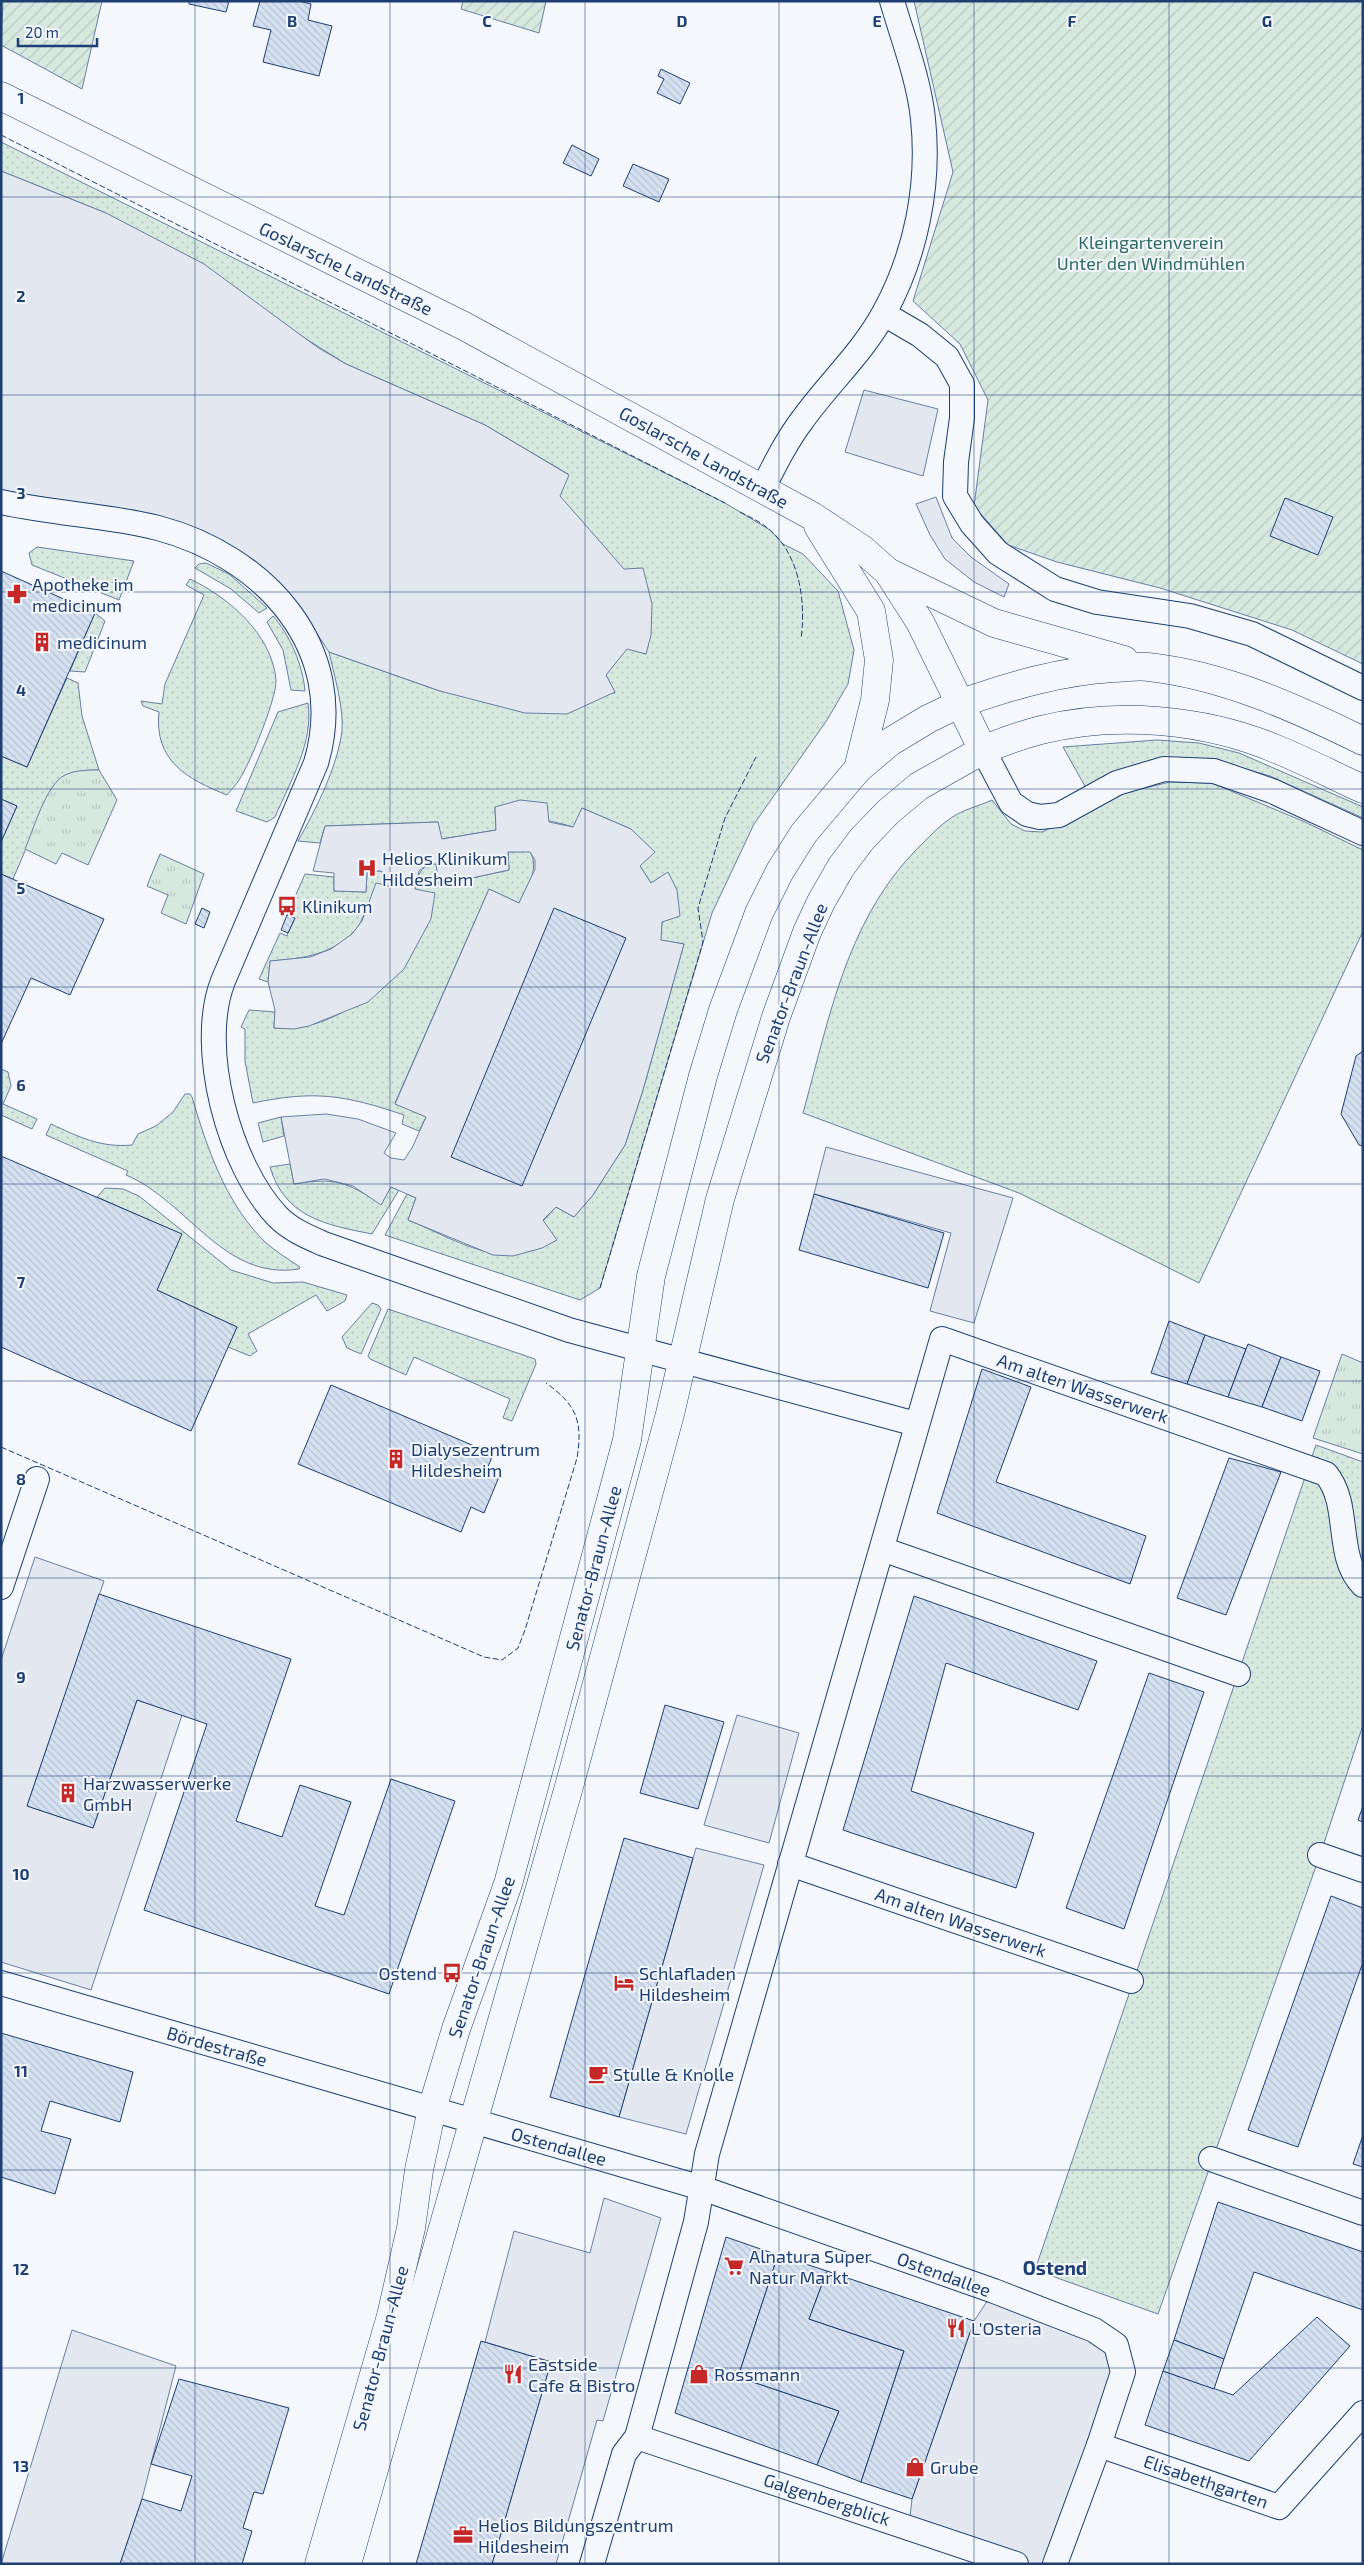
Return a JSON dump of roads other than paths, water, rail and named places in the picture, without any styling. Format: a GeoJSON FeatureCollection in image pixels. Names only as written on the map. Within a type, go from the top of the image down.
{"type":"FeatureCollection","features":[{"type":"Feature","properties":{"kind":"main road","name":"Goslarsche Landstraße"},"geometry":{"type":"LineString","coordinates":[[1,96],[464,326],[812,516],[862,549],[888,572],[920,622],[959,704]]}},
{"type":"Feature","properties":{"kind":"main road"},"geometry":{"type":"LineString","coordinates":[[812,516],[871,611],[879,660],[875,700],[858,769]]}},
{"type":"Feature","properties":{"kind":"main road"},"geometry":{"type":"LineString","coordinates":[[888,572],[965,611],[1010,630],[1147,666],[1198,676],[1247,691],[1363,741]]}},
{"type":"Feature","properties":{"kind":"main road"},"geometry":{"type":"LineString","coordinates":[[983,750],[959,704],[1024,682],[1075,671],[1147,666]]}},
{"type":"Feature","properties":{"kind":"main road","name":"Senator-Braun-Allee"},"geometry":{"type":"LineString","coordinates":[[319,2564],[391,2316],[411,2228],[419,2170],[432,2109],[456,2029],[503,1900],[627,1440],[656,1257],[702,1076],[742,955],[759,913],[780,871],[804,833],[858,769],[890,742],[928,719],[959,704]]}},
{"type":"Feature","properties":{"kind":"main road","name":"Senator-Braun-Allee"},"geometry":{"type":"LineString","coordinates":[[346,2564],[572,1774],[684,1361],[720,1198],[748,1101],[776,1017],[807,932],[821,902],[846,860],[862,839],[888,812],[919,786],[983,750],[1042,729],[1105,721],[1173,722],[1209,728],[1276,748],[1363,789]]}},
{"type":"Feature","properties":{"kind":"street"},"geometry":{"type":"LineString","coordinates":[[763,488],[803,419],[860,348],[884,314],[902,274],[917,230],[924,174],[923,118],[911,66],[892,1]]}},
{"type":"Feature","properties":{"kind":"street"},"geometry":{"type":"LineString","coordinates":[[884,314],[920,335],[948,357],[962,384],[962,418],[956,462],[955,496],[972,524],[998,553],[1055,589],[1097,602],[1190,616],[1252,634],[1363,688]]}},
{"type":"Feature","properties":{"kind":"street"},"geometry":{"type":"LineString","coordinates":[[1,502],[146,526],[173,533],[212,549],[265,584],[290,615],[309,646],[321,684],[324,714],[321,746],[316,763],[218,994],[214,1051],[222,1106],[244,1165],[257,1188],[278,1217],[299,1233],[324,1244],[569,1330],[916,1424]]}},
{"type":"Feature","properties":{"kind":"street"},"geometry":{"type":"LineString","coordinates":[[983,750],[1011,803],[1027,814],[1040,817],[1059,815],[1117,783],[1164,769],[1214,771],[1272,791],[1363,833]]}},
{"type":"Feature","properties":{"kind":"street","name":"Am alten Wasserwerk"},"geometry":{"type":"LineString","coordinates":[[702,2188],[707,2154],[942,1339],[1308,1466],[1326,1474],[1334,1483],[1342,1508],[1350,1566],[1355,1577],[1363,1585]]}},
{"type":"Feature","properties":{"kind":"street"},"geometry":{"type":"LineString","coordinates":[[1,1587],[37,1479]]}},
{"type":"Feature","properties":{"kind":"street"},"geometry":{"type":"LineString","coordinates":[[882,1549],[1238,1674]]}},
{"type":"Feature","properties":{"kind":"street"},"geometry":{"type":"LineString","coordinates":[[1320,1855],[1363,1870]]}},
{"type":"Feature","properties":{"kind":"street","name":"Am alten Wasserwerk"},"geometry":{"type":"LineString","coordinates":[[790,1864],[1131,1980]]}},
{"type":"Feature","properties":{"kind":"street","name":"Bördestraße"},"geometry":{"type":"LineString","coordinates":[[1,1983],[432,2109]]}},
{"type":"Feature","properties":{"kind":"street","name":"Ostendallee"},"geometry":{"type":"LineString","coordinates":[[432,2109],[702,2188],[1094,2330],[1116,2345],[1123,2372],[1099,2445],[1055,2564]]}},
{"type":"Feature","properties":{"kind":"street"},"geometry":{"type":"LineString","coordinates":[[1211,2159],[1363,2214]]}},
{"type":"Feature","properties":{"kind":"street"},"geometry":{"type":"LineString","coordinates":[[592,2564],[624,2454],[637,2437],[696,2222],[702,2188]]}},
{"type":"Feature","properties":{"kind":"street","name":"Elisabethgarten"},"geometry":{"type":"LineString","coordinates":[[1099,2445],[1279,2506],[1363,2413]]}},
{"type":"Feature","properties":{"kind":"street","name":"Galgenbergblick"},"geometry":{"type":"LineString","coordinates":[[637,2437],[1016,2564]]}},
{"type":"Feature","properties":{"kind":"place","name":"Apotheke im medicinum"},"geometry":{"type":"Point","coordinates":[17,594]}},
{"type":"Feature","properties":{"kind":"place","name":"medicinum"},"geometry":{"type":"Point","coordinates":[42,642]}},
{"type":"Feature","properties":{"kind":"place","name":"Helios Klinikum Hildesheim"},"geometry":{"type":"Point","coordinates":[367,868]}},
{"type":"Feature","properties":{"kind":"place","name":"Klinikum"},"geometry":{"type":"Point","coordinates":[287,906]}},
{"type":"Feature","properties":{"kind":"place","name":"Dialysezentrum Hildesheim"},"geometry":{"type":"Point","coordinates":[396,1459]}},
{"type":"Feature","properties":{"kind":"place","name":"Harzwasserwerke GmbH"},"geometry":{"type":"Point","coordinates":[68,1793]}},
{"type":"Feature","properties":{"kind":"place","name":"Ostend"},"geometry":{"type":"Point","coordinates":[452,1973]}},
{"type":"Feature","properties":{"kind":"place","name":"Schlafladen Hildesheim"},"geometry":{"type":"Point","coordinates":[624,1983]}},
{"type":"Feature","properties":{"kind":"place","name":"Stulle & Knolle"},"geometry":{"type":"Point","coordinates":[598,2074]}},
{"type":"Feature","properties":{"kind":"place","name":"Alnatura Super Natur Markt"},"geometry":{"type":"Point","coordinates":[734,2266]}},
{"type":"Feature","properties":{"kind":"place","name":"L'Osteria"},"geometry":{"type":"Point","coordinates":[956,2328]}},
{"type":"Feature","properties":{"kind":"place","name":"Eastside Cafe & Bistro"},"geometry":{"type":"Point","coordinates":[513,2374]}},
{"type":"Feature","properties":{"kind":"place","name":"Rossmann"},"geometry":{"type":"Point","coordinates":[699,2374]}},
{"type":"Feature","properties":{"kind":"place","name":"Grube"},"geometry":{"type":"Point","coordinates":[915,2467]}},
{"type":"Feature","properties":{"kind":"place","name":"Helios Bildungszentrum Hildesheim"},"geometry":{"type":"Point","coordinates":[463,2535]}},
{"type":"Feature","properties":{"kind":"district","name":"Ostend"},"geometry":{"type":"Point","coordinates":[1055,2267]}},
{"type":"Feature","properties":{"kind":"park label","name":"Kleingartenverein Unter den Windmühlen"},"geometry":{"type":"Point","coordinates":[1151,252]}}]}
